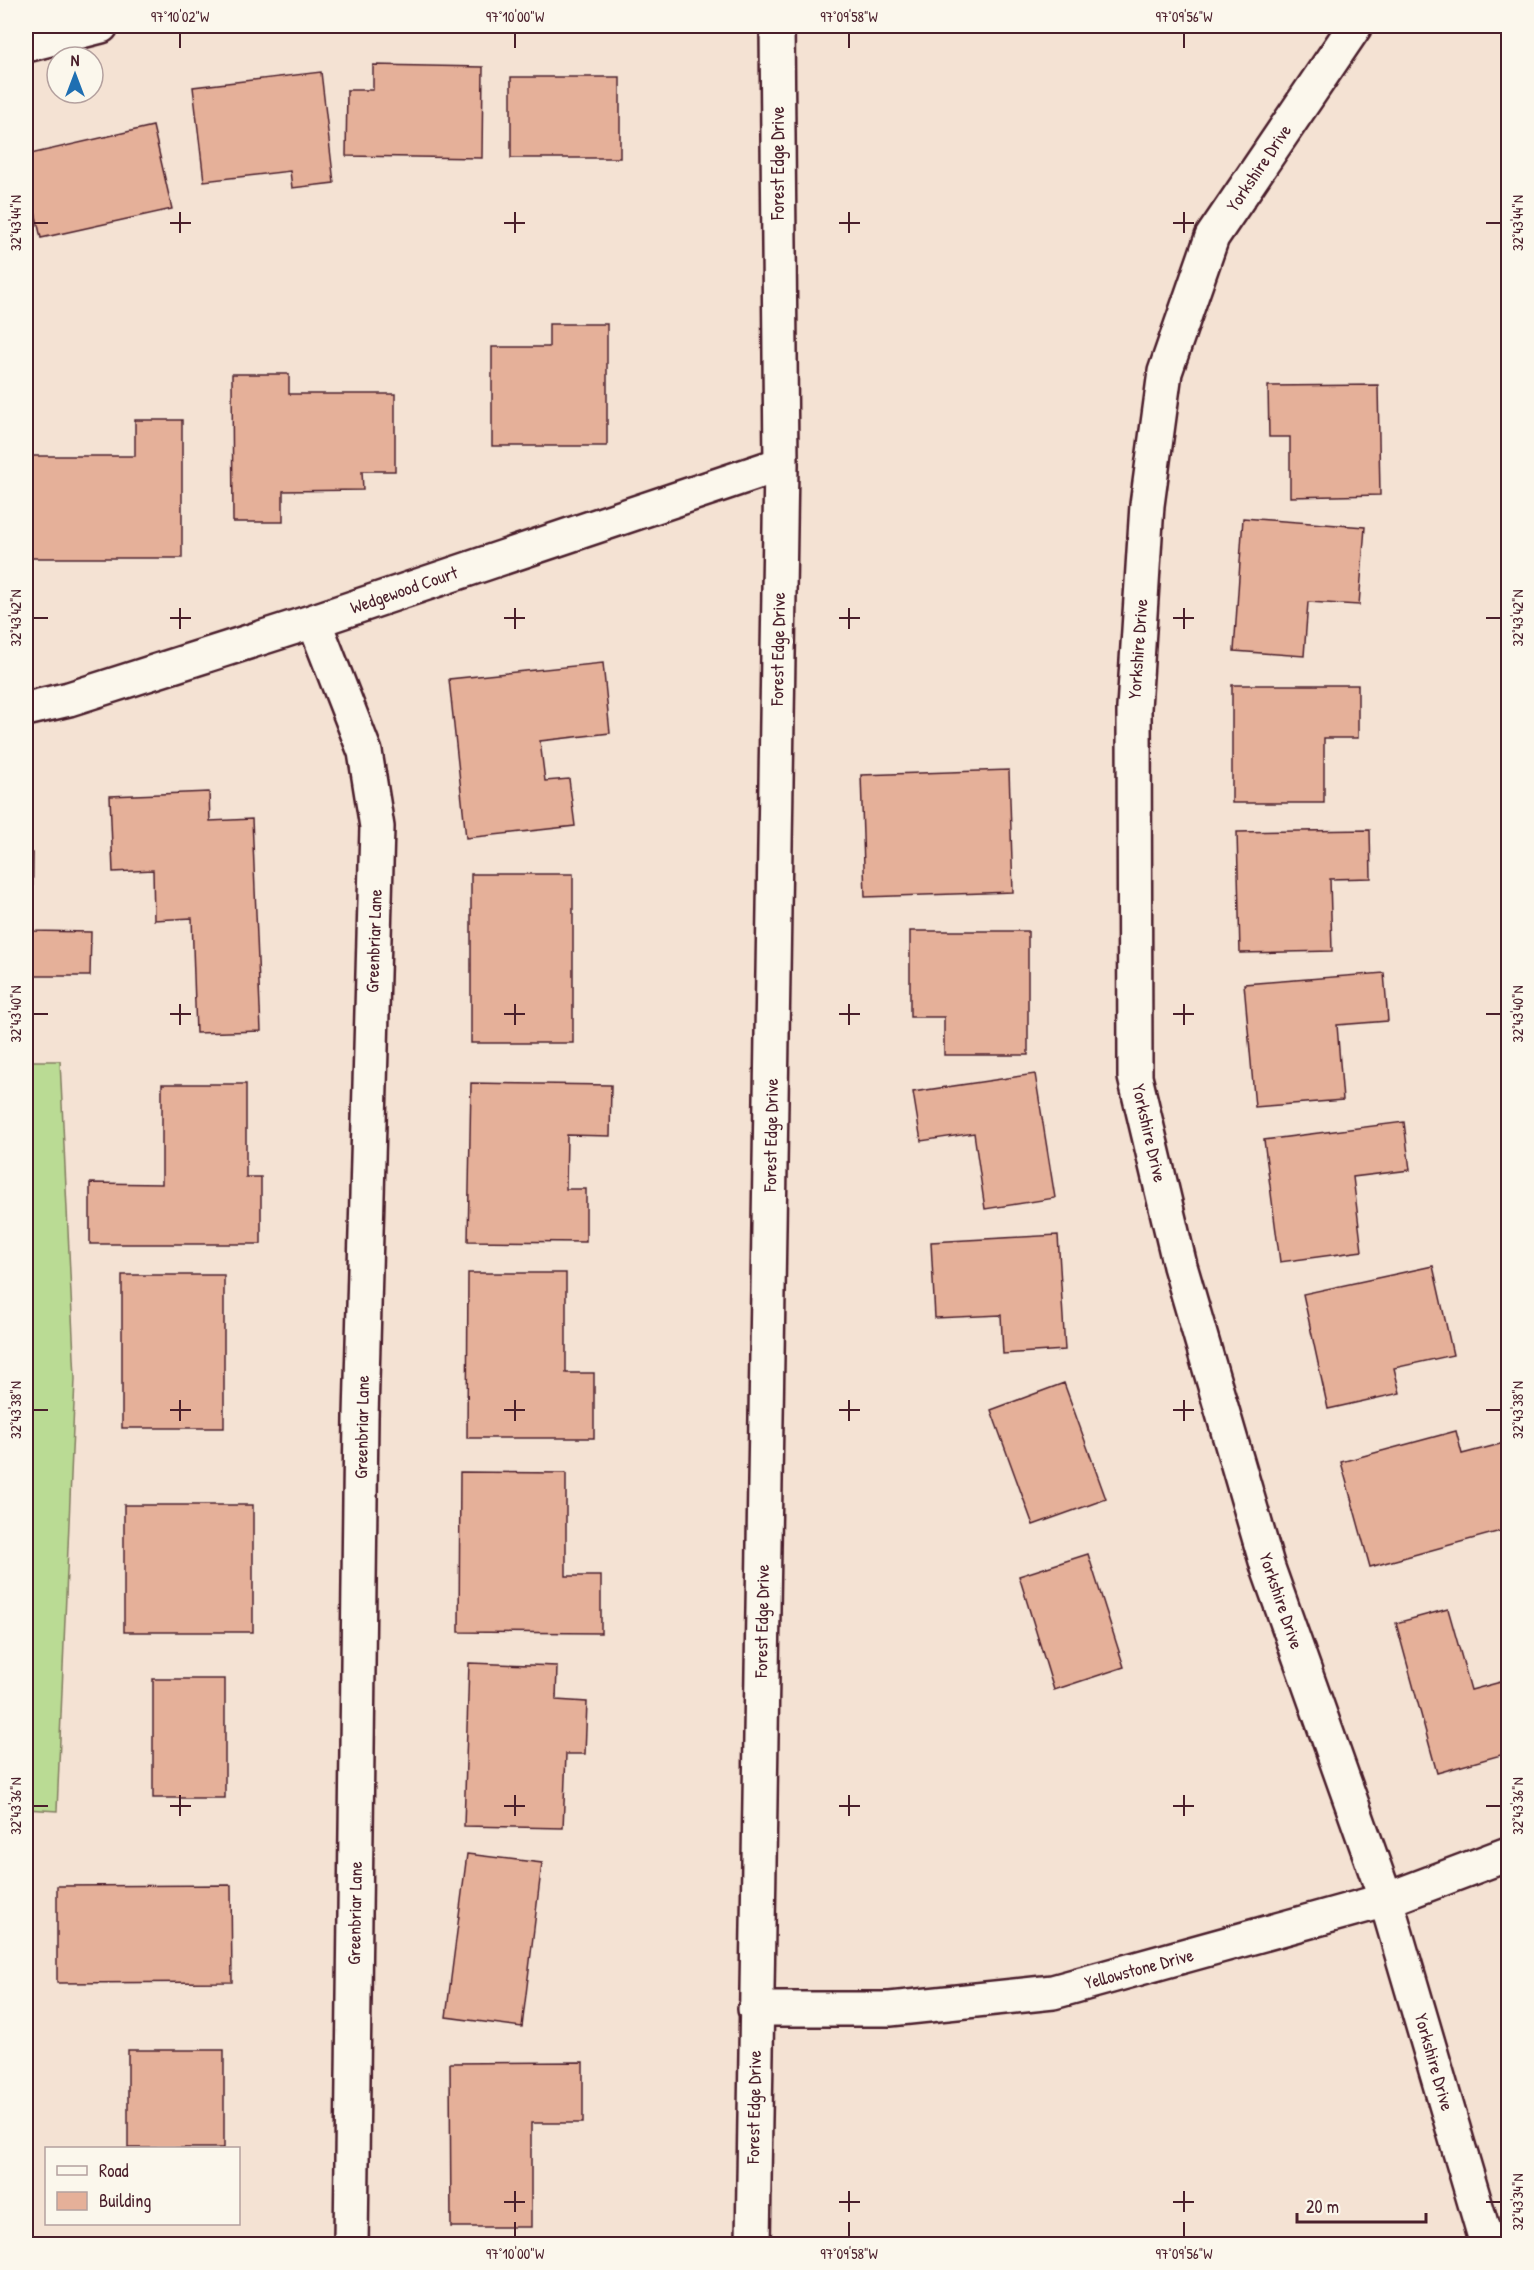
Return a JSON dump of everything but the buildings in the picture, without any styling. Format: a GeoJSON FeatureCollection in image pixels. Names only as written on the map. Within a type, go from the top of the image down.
{"type":"FeatureCollection","features":[{"type":"Feature","properties":{"kind":"street"},"geometry":{"type":"LineString","coordinates":[[26,45],[100,26]]}},
{"type":"Feature","properties":{"kind":"street","name":"Forest Edge Drive"},"geometry":{"type":"LineString","coordinates":[[753,2244],[781,464],[777,26]]}},
{"type":"Feature","properties":{"kind":"street","name":"Yorkshire Drive"},"geometry":{"type":"LineString","coordinates":[[1355,26],[1212,237],[1166,372],[1147,505],[1134,708],[1135,1077],[1180,1266],[1268,1568],[1386,1900],[1487,2244]]}},
{"type":"Feature","properties":{"kind":"street","name":"Wedgewood Court"},"geometry":{"type":"LineString","coordinates":[[26,709],[69,699],[314,621],[781,464]]}},
{"type":"Feature","properties":{"kind":"street","name":"Greenbriar Lane"},"geometry":{"type":"LineString","coordinates":[[314,621],[365,752],[377,827],[362,1417],[351,2244]]}},
{"type":"Feature","properties":{"kind":"street","name":"Yellowstone Drive"},"geometry":{"type":"LineString","coordinates":[[755,2009],[890,2009],[1053,1992],[1386,1900],[1509,1854]]}},
{"type":"Feature","properties":{"kind":"green space"},"geometry":{"type":"Polygon","coordinates":[[[26,1061],[60,1061],[75,1379],[57,1811],[26,1809],[26,1061]]]}}]}
